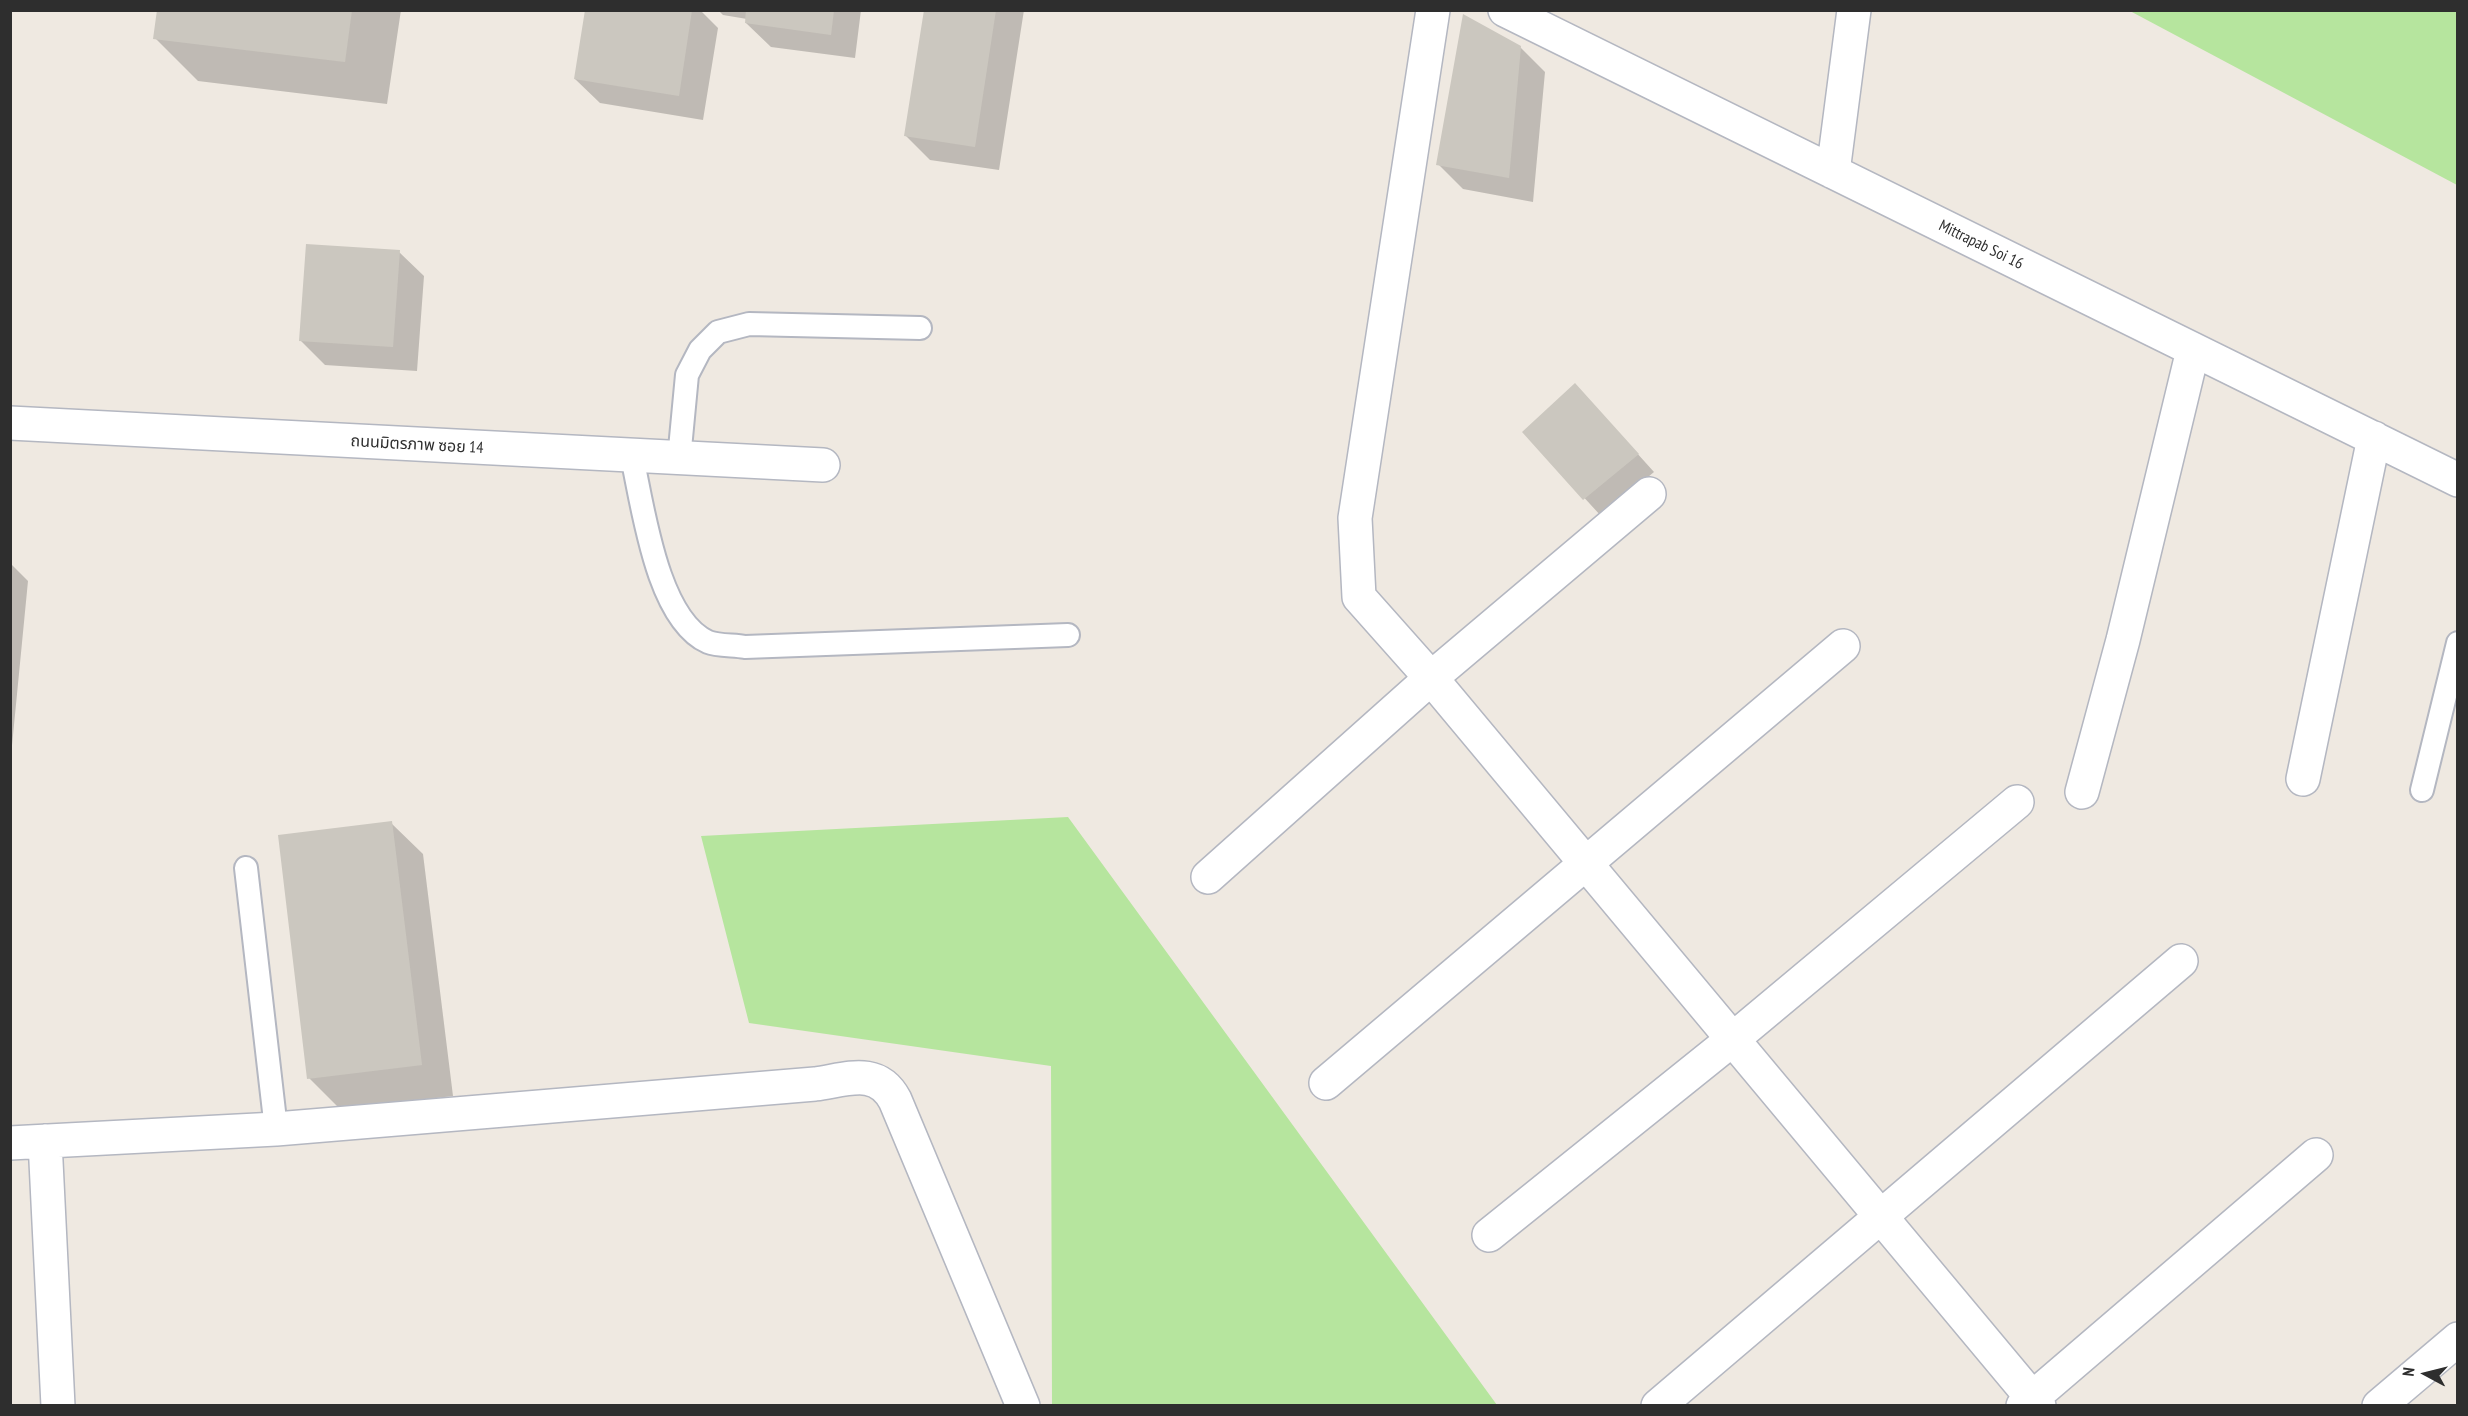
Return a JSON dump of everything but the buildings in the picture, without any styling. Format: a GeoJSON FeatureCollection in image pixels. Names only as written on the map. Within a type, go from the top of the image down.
{"type":"FeatureCollection","features":[{"type":"Feature","properties":{"kind":"street"},"geometry":{"type":"LineString","coordinates":[[1433,10],[1355,518],[1359,597],[1431,678],[1587,864],[1880,1215],[2032,1403],[2316,1155]]}},
{"type":"Feature","properties":{"kind":"street","name":"Mittrapab Soi 16"},"geometry":{"type":"LineString","coordinates":[[1505,10],[2457,480]]}},
{"type":"Feature","properties":{"kind":"street"},"geometry":{"type":"LineString","coordinates":[[1833,172],[1854,10]]}},
{"type":"Feature","properties":{"kind":"street"},"geometry":{"type":"LineString","coordinates":[[2082,792],[2123,640],[2193,350]]}},
{"type":"Feature","properties":{"kind":"street","name":"ถนนมิตรภาพ ซอย 14"},"geometry":{"type":"LineString","coordinates":[[10,423],[823,465]]}},
{"type":"Feature","properties":{"kind":"street"},"geometry":{"type":"LineString","coordinates":[[2303,779],[2374,438]]}},
{"type":"Feature","properties":{"kind":"street"},"geometry":{"type":"LineString","coordinates":[[1208,877],[1431,678],[1649,494]]}},
{"type":"Feature","properties":{"kind":"street"},"geometry":{"type":"LineString","coordinates":[[1326,1083],[1843,646]]}},
{"type":"Feature","properties":{"kind":"street"},"geometry":{"type":"LineString","coordinates":[[1489,1235],[1733,1039],[2016,802]]}},
{"type":"Feature","properties":{"kind":"street"},"geometry":{"type":"LineString","coordinates":[[1658,1406],[2181,961]]}},
{"type":"Feature","properties":{"kind":"street"},"geometry":{"type":"LineString","coordinates":[[10,1143],[276,1129],[803,1085],[868,1077],[879,1081],[889,1089],[895,1100],[1023,1406]]}},
{"type":"Feature","properties":{"kind":"street"},"geometry":{"type":"LineString","coordinates":[[45,1141],[58,1406]]}},
{"type":"Feature","properties":{"kind":"street"},"geometry":{"type":"LineString","coordinates":[[2379,1406],[2457,1339]]}},
{"type":"Feature","properties":{"kind":"lane"},"geometry":{"type":"LineString","coordinates":[[679,459],[687,375],[700,350],[718,332],[750,324],[920,328]]}},
{"type":"Feature","properties":{"kind":"lane"},"geometry":{"type":"LineString","coordinates":[[632,456],[653,554],[672,606],[685,625],[709,642],[745,647],[1068,635]]}},
{"type":"Feature","properties":{"kind":"lane"},"geometry":{"type":"LineString","coordinates":[[2422,790],[2457,643]]}},
{"type":"Feature","properties":{"kind":"lane"},"geometry":{"type":"LineString","coordinates":[[246,868],[276,1129]]}},
{"type":"Feature","properties":{"kind":"green space"},"geometry":{"type":"Polygon","coordinates":[[[2130,11],[2457,11],[2457,185],[2130,11]]]}},
{"type":"Feature","properties":{"kind":"green space"},"geometry":{"type":"Polygon","coordinates":[[[1068,817],[1497,1405],[1052,1405],[1051,1066],[749,1023],[701,836],[1068,817]]]}}]}
